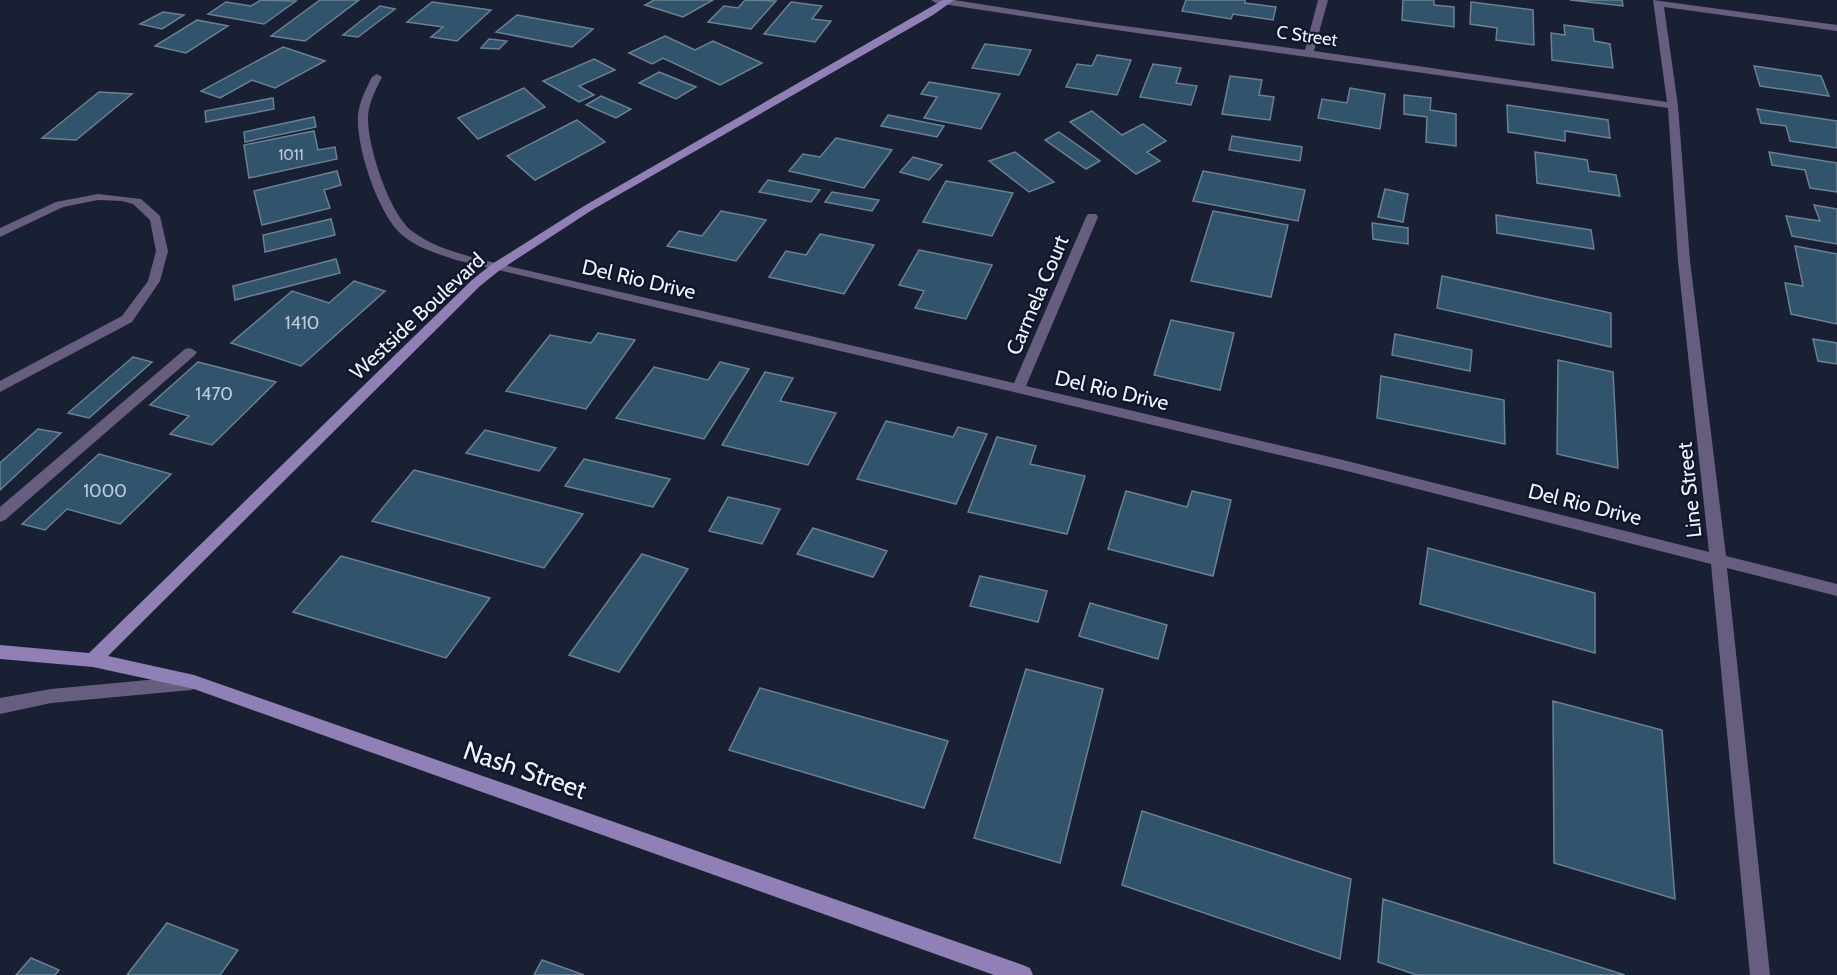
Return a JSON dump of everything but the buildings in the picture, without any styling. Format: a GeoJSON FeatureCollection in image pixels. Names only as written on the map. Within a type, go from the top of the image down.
{"type":"FeatureCollection","features":[{"type":"Feature","properties":{"kind":"street"},"geometry":{"type":"LineString","coordinates":[[1309,53],[1323,0]]}},
{"type":"Feature","properties":{"kind":"street","name":"C Street"},"geometry":{"type":"LineString","coordinates":[[944,1],[1094,25],[1309,53],[1673,106]]}},
{"type":"Feature","properties":{"kind":"street","name":"Westside Boulevard"},"geometry":{"type":"LineString","coordinates":[[93,660],[476,283],[496,267],[588,208],[944,1]]}},
{"type":"Feature","properties":{"kind":"street"},"geometry":{"type":"LineString","coordinates":[[1658,1],[1837,28]]}},
{"type":"Feature","properties":{"kind":"street","name":"Line Street"},"geometry":{"type":"LineString","coordinates":[[1658,1],[1673,106],[1684,261],[1718,558],[1760,975]]}},
{"type":"Feature","properties":{"kind":"street","name":"Del Rio Drive"},"geometry":{"type":"LineString","coordinates":[[376,78],[366,101],[362,118],[366,146],[397,222],[405,231],[426,245],[496,267],[1342,465],[1718,558],[1837,590]]}},
{"type":"Feature","properties":{"kind":"street"},"geometry":{"type":"LineString","coordinates":[[0,233],[60,204],[98,197],[122,198],[137,201],[156,219],[162,251],[154,281],[127,319],[0,387]]}},
{"type":"Feature","properties":{"kind":"street","name":"Carmela Court"},"geometry":{"type":"LineString","coordinates":[[1018,389],[1092,217]]}},
{"type":"Feature","properties":{"kind":"street"},"geometry":{"type":"LineString","coordinates":[[0,516],[190,352]]}},
{"type":"Feature","properties":{"kind":"street","name":"Nash Street"},"geometry":{"type":"LineString","coordinates":[[0,652],[93,660],[194,682],[1023,975]]}},
{"type":"Feature","properties":{"kind":"street"},"geometry":{"type":"LineString","coordinates":[[0,706],[51,696],[194,682]]}}]}
